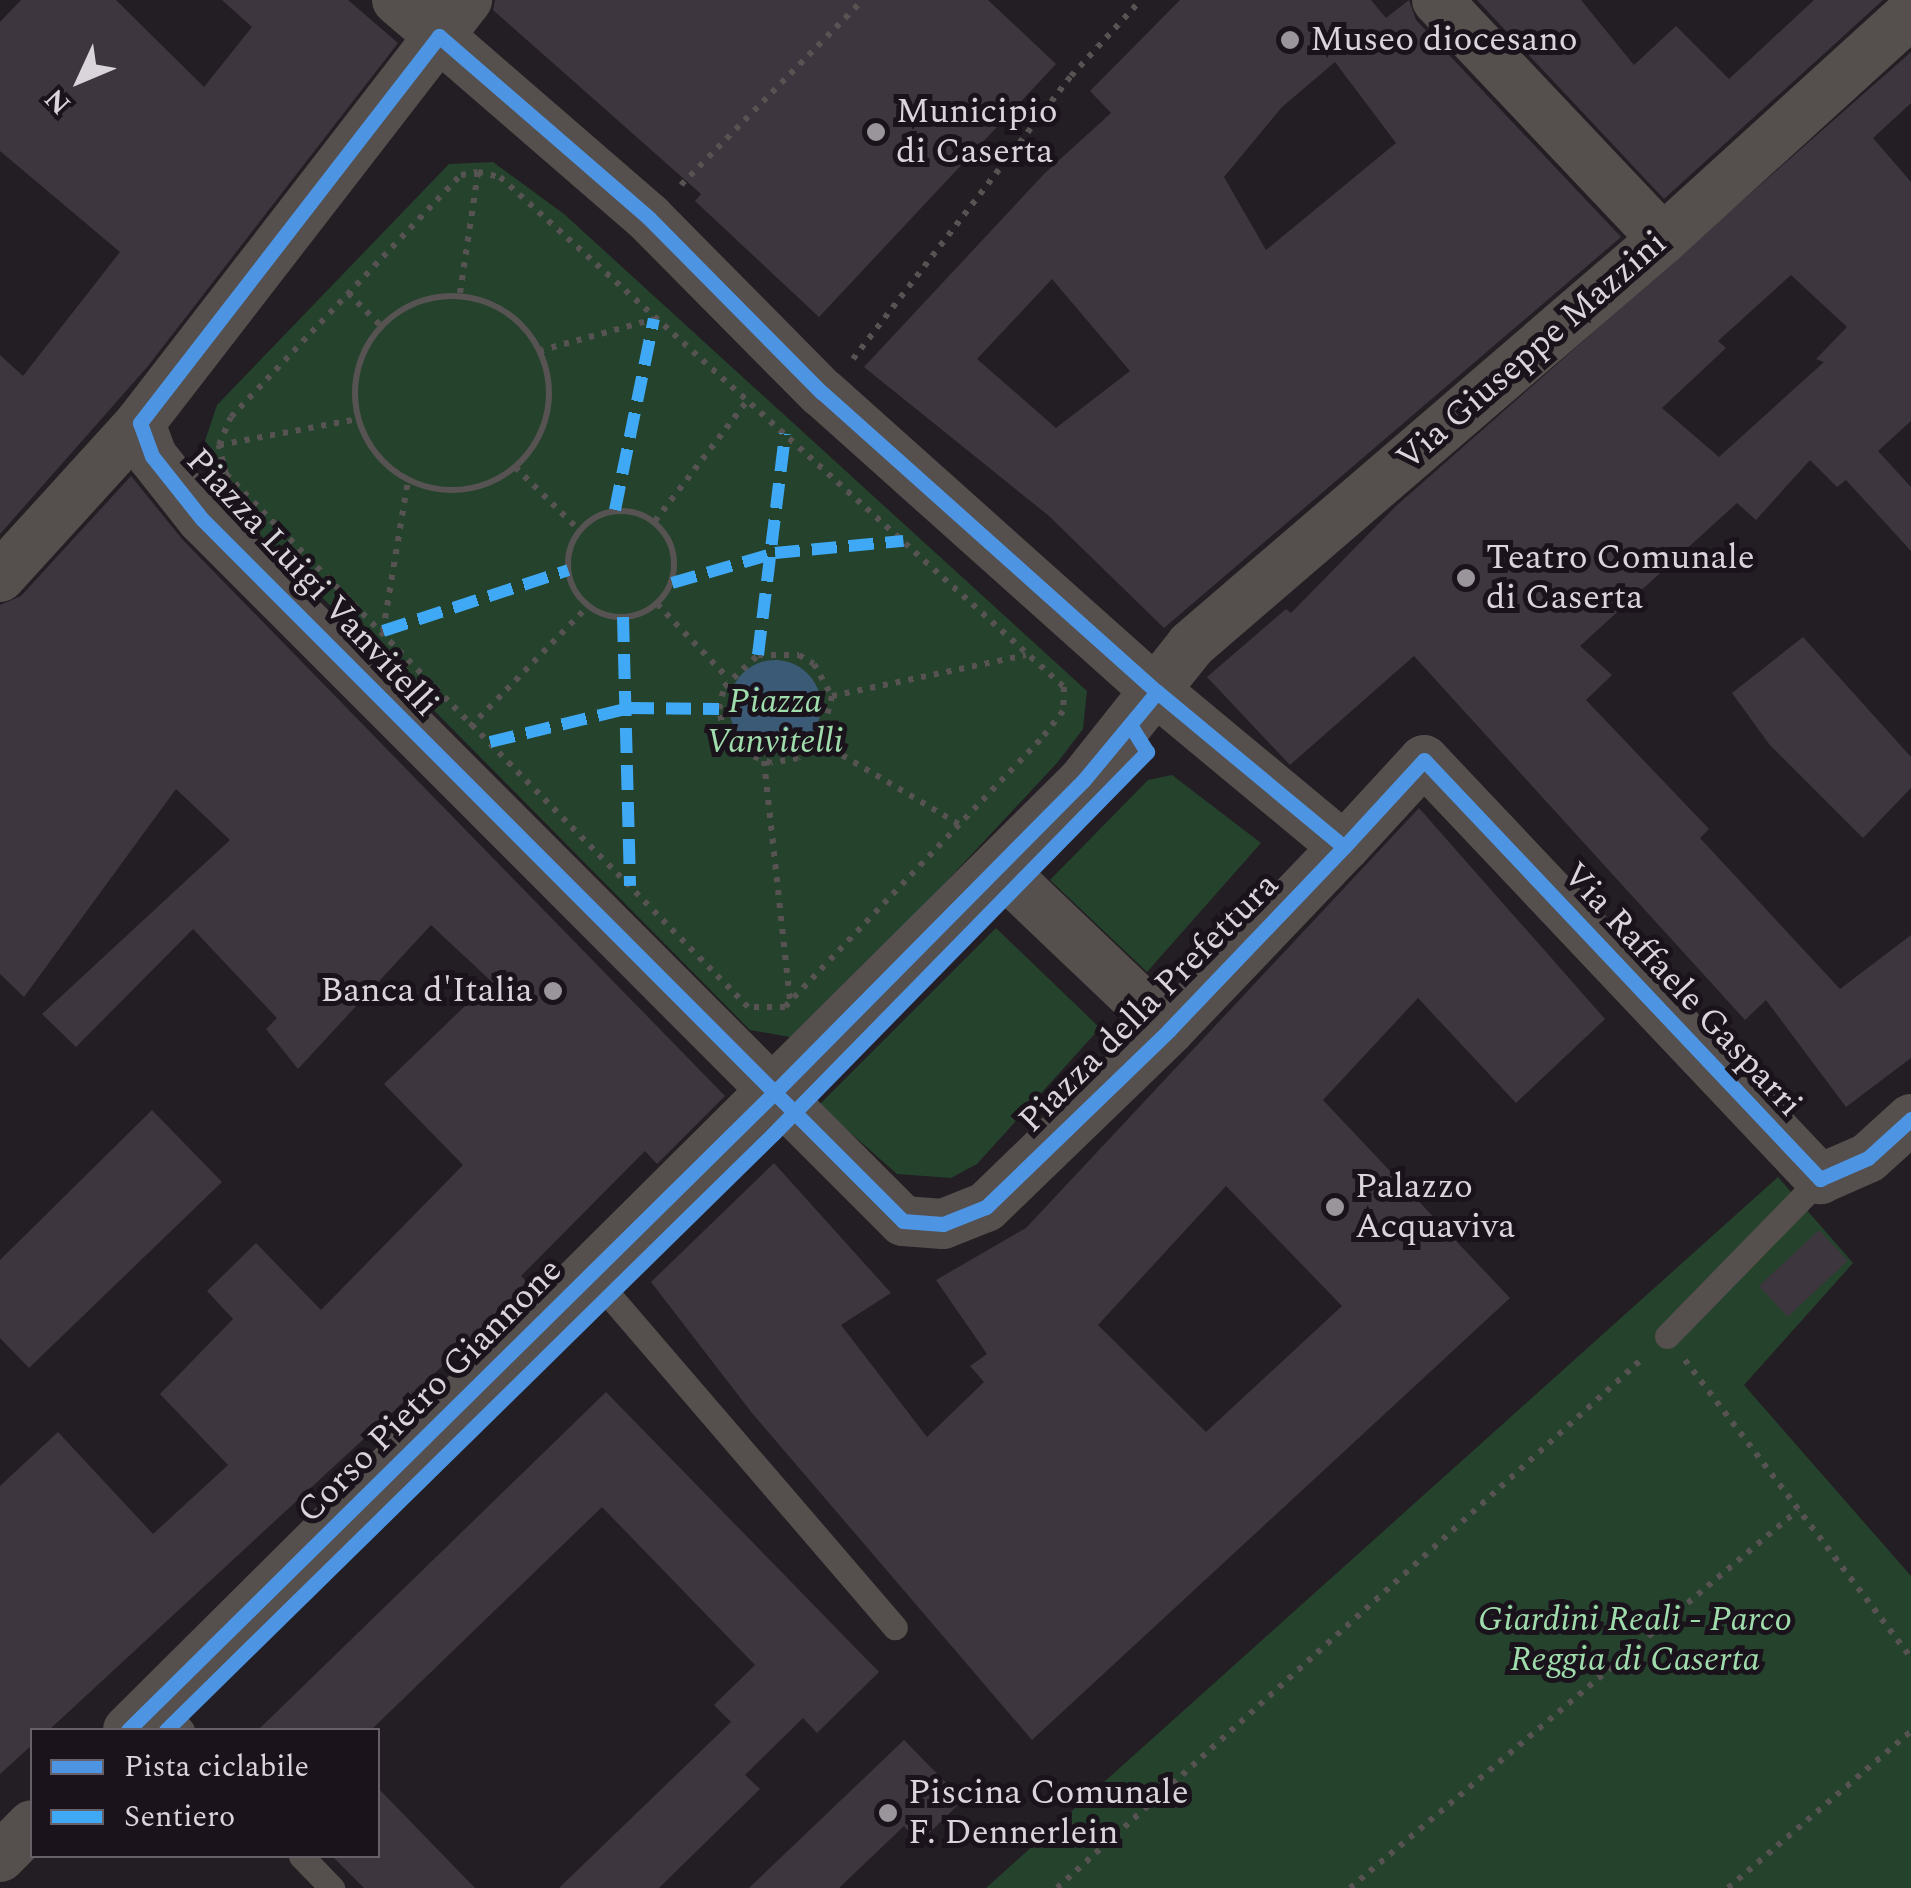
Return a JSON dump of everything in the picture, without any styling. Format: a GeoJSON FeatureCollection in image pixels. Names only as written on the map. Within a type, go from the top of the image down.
{"type":"FeatureCollection","features":[{"type":"Feature","properties":{"kind":"street"},"geometry":{"type":"LineString","coordinates":[[397,0],[453,18],[822,393],[1144,679],[1344,846]]}},
{"type":"Feature","properties":{"kind":"street"},"geometry":{"type":"LineString","coordinates":[[1437,0],[1663,238]]}},
{"type":"Feature","properties":{"kind":"street","name":"Via Giuseppe Mazzini"},"geometry":{"type":"LineString","coordinates":[[1144,679],[1192,645],[1663,238],[1911,13]]}},
{"type":"Feature","properties":{"kind":"street"},"geometry":{"type":"LineString","coordinates":[[0,577],[140,423],[453,18]]}},
{"type":"Feature","properties":{"kind":"street","name":"Piazza Luigi Vanvitelli"},"geometry":{"type":"LineString","coordinates":[[140,423],[152,456],[202,519],[774,1093]]}},
{"type":"Feature","properties":{"kind":"street"},"geometry":{"type":"LineString","coordinates":[[774,1093],[1083,781],[1144,679]]}},
{"type":"Feature","properties":{"kind":"street","name":"Via Raffaele Gasparri"},"geometry":{"type":"LineString","coordinates":[[1344,846],[1424,760],[1820,1179]]}},
{"type":"Feature","properties":{"kind":"street","name":"Piazza della Prefettura"},"geometry":{"type":"LineString","coordinates":[[774,1093],[903,1220],[943,1224],[986,1207],[1169,1030],[1344,846]]}},
{"type":"Feature","properties":{"kind":"street","name":"Piazza della Prefettura"},"geometry":{"type":"LineString","coordinates":[[998,868],[1169,1030]]}},
{"type":"Feature","properties":{"kind":"street","name":"Corso Pietro Giannone"},"geometry":{"type":"LineString","coordinates":[[155,1721],[591,1274],[774,1093]]}},
{"type":"Feature","properties":{"kind":"street"},"geometry":{"type":"LineString","coordinates":[[1820,1179],[1868,1158],[1911,1119]]}},
{"type":"Feature","properties":{"kind":"street"},"geometry":{"type":"LineString","coordinates":[[0,1856],[30,1826]]}},
{"type":"Feature","properties":{"kind":"lane"},"geometry":{"type":"LineString","coordinates":[[1667,1336],[1820,1179]]}},
{"type":"Feature","properties":{"kind":"lane"},"geometry":{"type":"LineString","coordinates":[[591,1274],[895,1627]]}},
{"type":"Feature","properties":{"kind":"lane"},"geometry":{"type":"LineString","coordinates":[[303,1858],[332,1888]]}},
{"type":"Feature","properties":{"kind":"path"},"geometry":{"type":"LineString","coordinates":[[649,218],[863,0]]}},
{"type":"Feature","properties":{"kind":"path"},"geometry":{"type":"LineString","coordinates":[[822,393],[1071,76],[1141,0]]}},
{"type":"Feature","properties":{"kind":"path"},"geometry":{"type":"LineString","coordinates":[[460,294],[478,172]]}},
{"type":"Feature","properties":{"kind":"path"},"geometry":{"type":"LineString","coordinates":[[478,172],[500,178],[1064,687],[1063,711],[962,826],[790,1002],[765,1012],[748,1006],[226,474],[219,445],[231,417],[348,294],[461,175],[478,172]]}},
{"type":"Feature","properties":{"kind":"path"},"geometry":{"type":"LineString","coordinates":[[348,294],[382,326]]}},
{"type":"Feature","properties":{"kind":"path"},"geometry":{"type":"LineString","coordinates":[[436,297],[479,300],[507,314],[540,352],[548,380],[547,414],[540,436],[515,467],[458,490],[408,480],[390,468],[358,419],[354,390],[370,340],[412,304],[436,297]]}},
{"type":"Feature","properties":{"kind":"path"},"geometry":{"type":"LineString","coordinates":[[540,352],[654,319]]}},
{"type":"Feature","properties":{"kind":"path"},"geometry":{"type":"LineString","coordinates":[[655,522],[748,401]]}},
{"type":"Feature","properties":{"kind":"path"},"geometry":{"type":"LineString","coordinates":[[219,445],[358,419]]}},
{"type":"Feature","properties":{"kind":"path"},"geometry":{"type":"LineString","coordinates":[[515,467],[579,530]]}},
{"type":"Feature","properties":{"kind":"path"},"geometry":{"type":"LineString","coordinates":[[383,630],[408,480]]}},
{"type":"Feature","properties":{"kind":"path"},"geometry":{"type":"LineString","coordinates":[[614,510],[655,522],[675,560],[672,582],[656,604],[623,617],[588,606],[568,570],[579,530],[614,510]]}},
{"type":"Feature","properties":{"kind":"path"},"geometry":{"type":"LineString","coordinates":[[656,604],[730,679]]}},
{"type":"Feature","properties":{"kind":"path"},"geometry":{"type":"LineString","coordinates":[[472,724],[588,606]]}},
{"type":"Feature","properties":{"kind":"path"},"geometry":{"type":"LineString","coordinates":[[779,651],[814,664],[832,696],[820,742],[798,758],[764,760],[724,733],[719,709],[730,679],[758,655],[779,651]]}},
{"type":"Feature","properties":{"kind":"path"},"geometry":{"type":"LineString","coordinates":[[832,696],[1027,655]]}},
{"type":"Feature","properties":{"kind":"path"},"geometry":{"type":"LineString","coordinates":[[820,742],[962,826]]}},
{"type":"Feature","properties":{"kind":"path"},"geometry":{"type":"LineString","coordinates":[[764,760],[790,1002]]}},
{"type":"Feature","properties":{"kind":"path"},"geometry":{"type":"LineString","coordinates":[[1057,1888],[1667,1336],[1911,1658]]}},
{"type":"Feature","properties":{"kind":"path"},"geometry":{"type":"LineString","coordinates":[[1350,1888],[1798,1510]]}},
{"type":"Feature","properties":{"kind":"path"},"geometry":{"type":"LineString","coordinates":[[1728,1888],[1911,1731]]}},
{"type":"Feature","properties":{"kind":"green space","name":"Piazza Vanvitelli"},"geometry":{"type":"Polygon","coordinates":[[[493,162],[564,214],[1087,691],[1083,729],[1057,763],[830,1006],[790,1037],[750,1030],[213,487],[205,441],[217,405],[449,164],[493,162]]]}},
{"type":"Feature","properties":{"kind":"green space"},"geometry":{"type":"Polygon","coordinates":[[[1172,775],[1261,843],[1147,972],[1050,880],[1148,780],[1172,775]]]}},
{"type":"Feature","properties":{"kind":"green space"},"geometry":{"type":"Polygon","coordinates":[[[996,928],[1100,1028],[977,1164],[951,1178],[897,1174],[819,1105],[996,928]]]}},
{"type":"Feature","properties":{"kind":"green space","name":"Giardini Reali - Parco Reggia di Caserta"},"geometry":{"type":"Polygon","coordinates":[[[1778,1177],[1853,1263],[1744,1385],[1911,1576],[1911,1888],[986,1888],[1778,1177]]]}},
{"type":"Feature","properties":{"kind":"water"},"geometry":{"type":"Polygon","coordinates":[[[766,660],[784,660],[801,667],[814,680],[821,706],[814,732],[801,745],[784,752],[766,752],[749,745],[736,732],[729,715],[729,697],[736,680],[749,667],[766,660]]]}},
{"type":"Feature","properties":{"kind":"building"},"geometry":{"type":"Polygon","coordinates":[[[21,0],[116,0],[204,87],[252,27],[222,0],[348,0],[398,43],[148,366],[0,534],[0,355],[23,376],[120,252],[0,151],[0,22],[21,0]]]}},
{"type":"Feature","properties":{"kind":"building"},"geometry":{"type":"Polygon","coordinates":[[[495,0],[988,0],[1056,64],[819,317],[695,201],[701,194],[493,10],[495,0]]]}},
{"type":"Feature","properties":{"kind":"building"},"geometry":{"type":"Polygon","coordinates":[[[1180,0],[1371,0],[1386,18],[1409,0],[1416,20],[1621,237],[1164,628],[1049,516],[864,367],[1045,173],[1111,113],[1090,91],[1180,0]],[[1335,62],[1282,107],[1224,177],[1266,250],[1396,143],[1335,62]],[[1052,279],[977,359],[1056,428],[1130,371],[1052,279]]]}},
{"type":"Feature","properties":{"kind":"building"},"geometry":{"type":"Polygon","coordinates":[[[1477,0],[1581,0],[1634,65],[1676,26],[1729,79],[1814,0],[1883,0],[1664,199],[1477,0]]]}},
{"type":"Feature","properties":{"kind":"building"},"geometry":{"type":"Polygon","coordinates":[[[1911,52],[1911,103],[1873,138],[1911,182],[1911,421],[1878,451],[1911,487],[1911,551],[1846,480],[1837,487],[1810,460],[1756,520],[1737,503],[1580,646],[1612,675],[1586,700],[1709,829],[1700,838],[1840,989],[1911,935],[1911,1058],[1846,1107],[1766,1000],[1745,1020],[1414,656],[1290,765],[1207,677],[1286,609],[1291,613],[1396,506],[1911,52]],[[1791,275],[1718,341],[1726,348],[1662,408],[1719,457],[1824,362],[1816,359],[1847,327],[1791,275]]]}},
{"type":"Feature","properties":{"kind":"building"},"geometry":{"type":"Polygon","coordinates":[[[131,476],[182,539],[725,1096],[657,1164],[645,1151],[521,1276],[530,1285],[51,1728],[30,1728],[30,1747],[0,1774],[0,1486],[58,1432],[153,1534],[228,1465],[160,1394],[233,1319],[207,1291],[256,1243],[321,1310],[463,1165],[384,1084],[491,981],[431,925],[298,1069],[266,1029],[277,1018],[193,929],[76,1047],[42,1014],[230,840],[176,789],[24,997],[0,974],[0,605],[21,596],[131,476]]]}},
{"type":"Feature","properties":{"kind":"building"},"geometry":{"type":"Polygon","coordinates":[[[1803,637],[1911,757],[1911,788],[1863,838],[1769,744],[1732,693],[1803,637]]]}},
{"type":"Feature","properties":{"kind":"building","name":"Palazzo Acquaviva"},"geometry":{"type":"Polygon","coordinates":[[[1419,808],[1605,1019],[1516,1103],[1418,998],[1323,1100],[1510,1298],[1032,1740],[752,1413],[651,1282],[774,1163],[891,1293],[841,1325],[927,1437],[984,1382],[970,1366],[987,1354],[936,1280],[1026,1228],[1419,808]],[[1226,1186],[1098,1325],[1206,1432],[1342,1306],[1226,1186]]]}},
{"type":"Feature","properties":{"kind":"building"},"geometry":{"type":"Polygon","coordinates":[[[152,1110],[222,1182],[29,1368],[0,1338],[0,1260],[152,1110]]]}},
{"type":"Feature","properties":{"kind":"building"},"geometry":{"type":"Polygon","coordinates":[[[1819,1230],[1848,1261],[1788,1317],[1759,1286],[1819,1230]]]}},
{"type":"Feature","properties":{"kind":"building"},"geometry":{"type":"Polygon","coordinates":[[[606,1392],[879,1672],[817,1733],[803,1718],[745,1775],[760,1789],[659,1888],[559,1888],[731,1722],[714,1705],[755,1665],[602,1507],[373,1728],[260,1728],[606,1392]]]}},
{"type":"Feature","properties":{"kind":"building","name":"Piscina Comunale F. Dennerlein"},"geometry":{"type":"Polygon","coordinates":[[[904,1740],[963,1800],[919,1843],[904,1826],[839,1888],[749,1888],[904,1740]]]}},
{"type":"Feature","properties":{"kind":"building"},"geometry":{"type":"Polygon","coordinates":[[[380,1790],[475,1888],[364,1888],[334,1858],[380,1858],[380,1790]]]}},
{"type":"Feature","properties":{"kind":"marked path"},"geometry":{"type":"LineString","coordinates":[[615,510],[654,319]]}},
{"type":"Feature","properties":{"kind":"marked path"},"geometry":{"type":"LineString","coordinates":[[758,655],[785,434]]}},
{"type":"Feature","properties":{"kind":"marked path"},"geometry":{"type":"LineString","coordinates":[[672,583],[775,553],[903,541]]}},
{"type":"Feature","properties":{"kind":"marked path"},"geometry":{"type":"LineString","coordinates":[[383,631],[568,570]]}},
{"type":"Feature","properties":{"kind":"marked path"},"geometry":{"type":"LineString","coordinates":[[623,617],[630,886]]}},
{"type":"Feature","properties":{"kind":"marked path"},"geometry":{"type":"LineString","coordinates":[[490,742],[629,708],[719,709]]}},
{"type":"Feature","properties":{"kind":"cycle path"},"geometry":{"type":"LineString","coordinates":[[1344,847],[1157,692],[822,393],[649,218],[439,36],[140,423],[152,456],[202,519],[903,1221],[943,1224],[986,1207],[1169,1030],[1344,847],[1424,760],[1820,1179],[1868,1158],[1911,1119]]}},
{"type":"Feature","properties":{"kind":"cycle path"},"geometry":{"type":"LineString","coordinates":[[130,1728],[774,1093],[1083,781],[1157,692]]}},
{"type":"Feature","properties":{"kind":"cycle path"},"geometry":{"type":"LineString","coordinates":[[168,1728],[773,1134],[1147,752],[1130,725]]}},
{"type":"Feature","properties":{"kind":"place","name":"Museo diocesano"},"geometry":{"type":"Point","coordinates":[1290,40]}},
{"type":"Feature","properties":{"kind":"place","name":"Municipio di Caserta"},"geometry":{"type":"Point","coordinates":[876,132]}},
{"type":"Feature","properties":{"kind":"place","name":"Teatro Comunale di Caserta"},"geometry":{"type":"Point","coordinates":[1466,578]}},
{"type":"Feature","properties":{"kind":"place","name":"Banca d'Italia"},"geometry":{"type":"Point","coordinates":[553,991]}},
{"type":"Feature","properties":{"kind":"place","name":"Palazzo Acquaviva"},"geometry":{"type":"Point","coordinates":[1335,1207]}},
{"type":"Feature","properties":{"kind":"place","name":"Piscina Comunale F. Dennerlein"},"geometry":{"type":"Point","coordinates":[888,1813]}}]}
